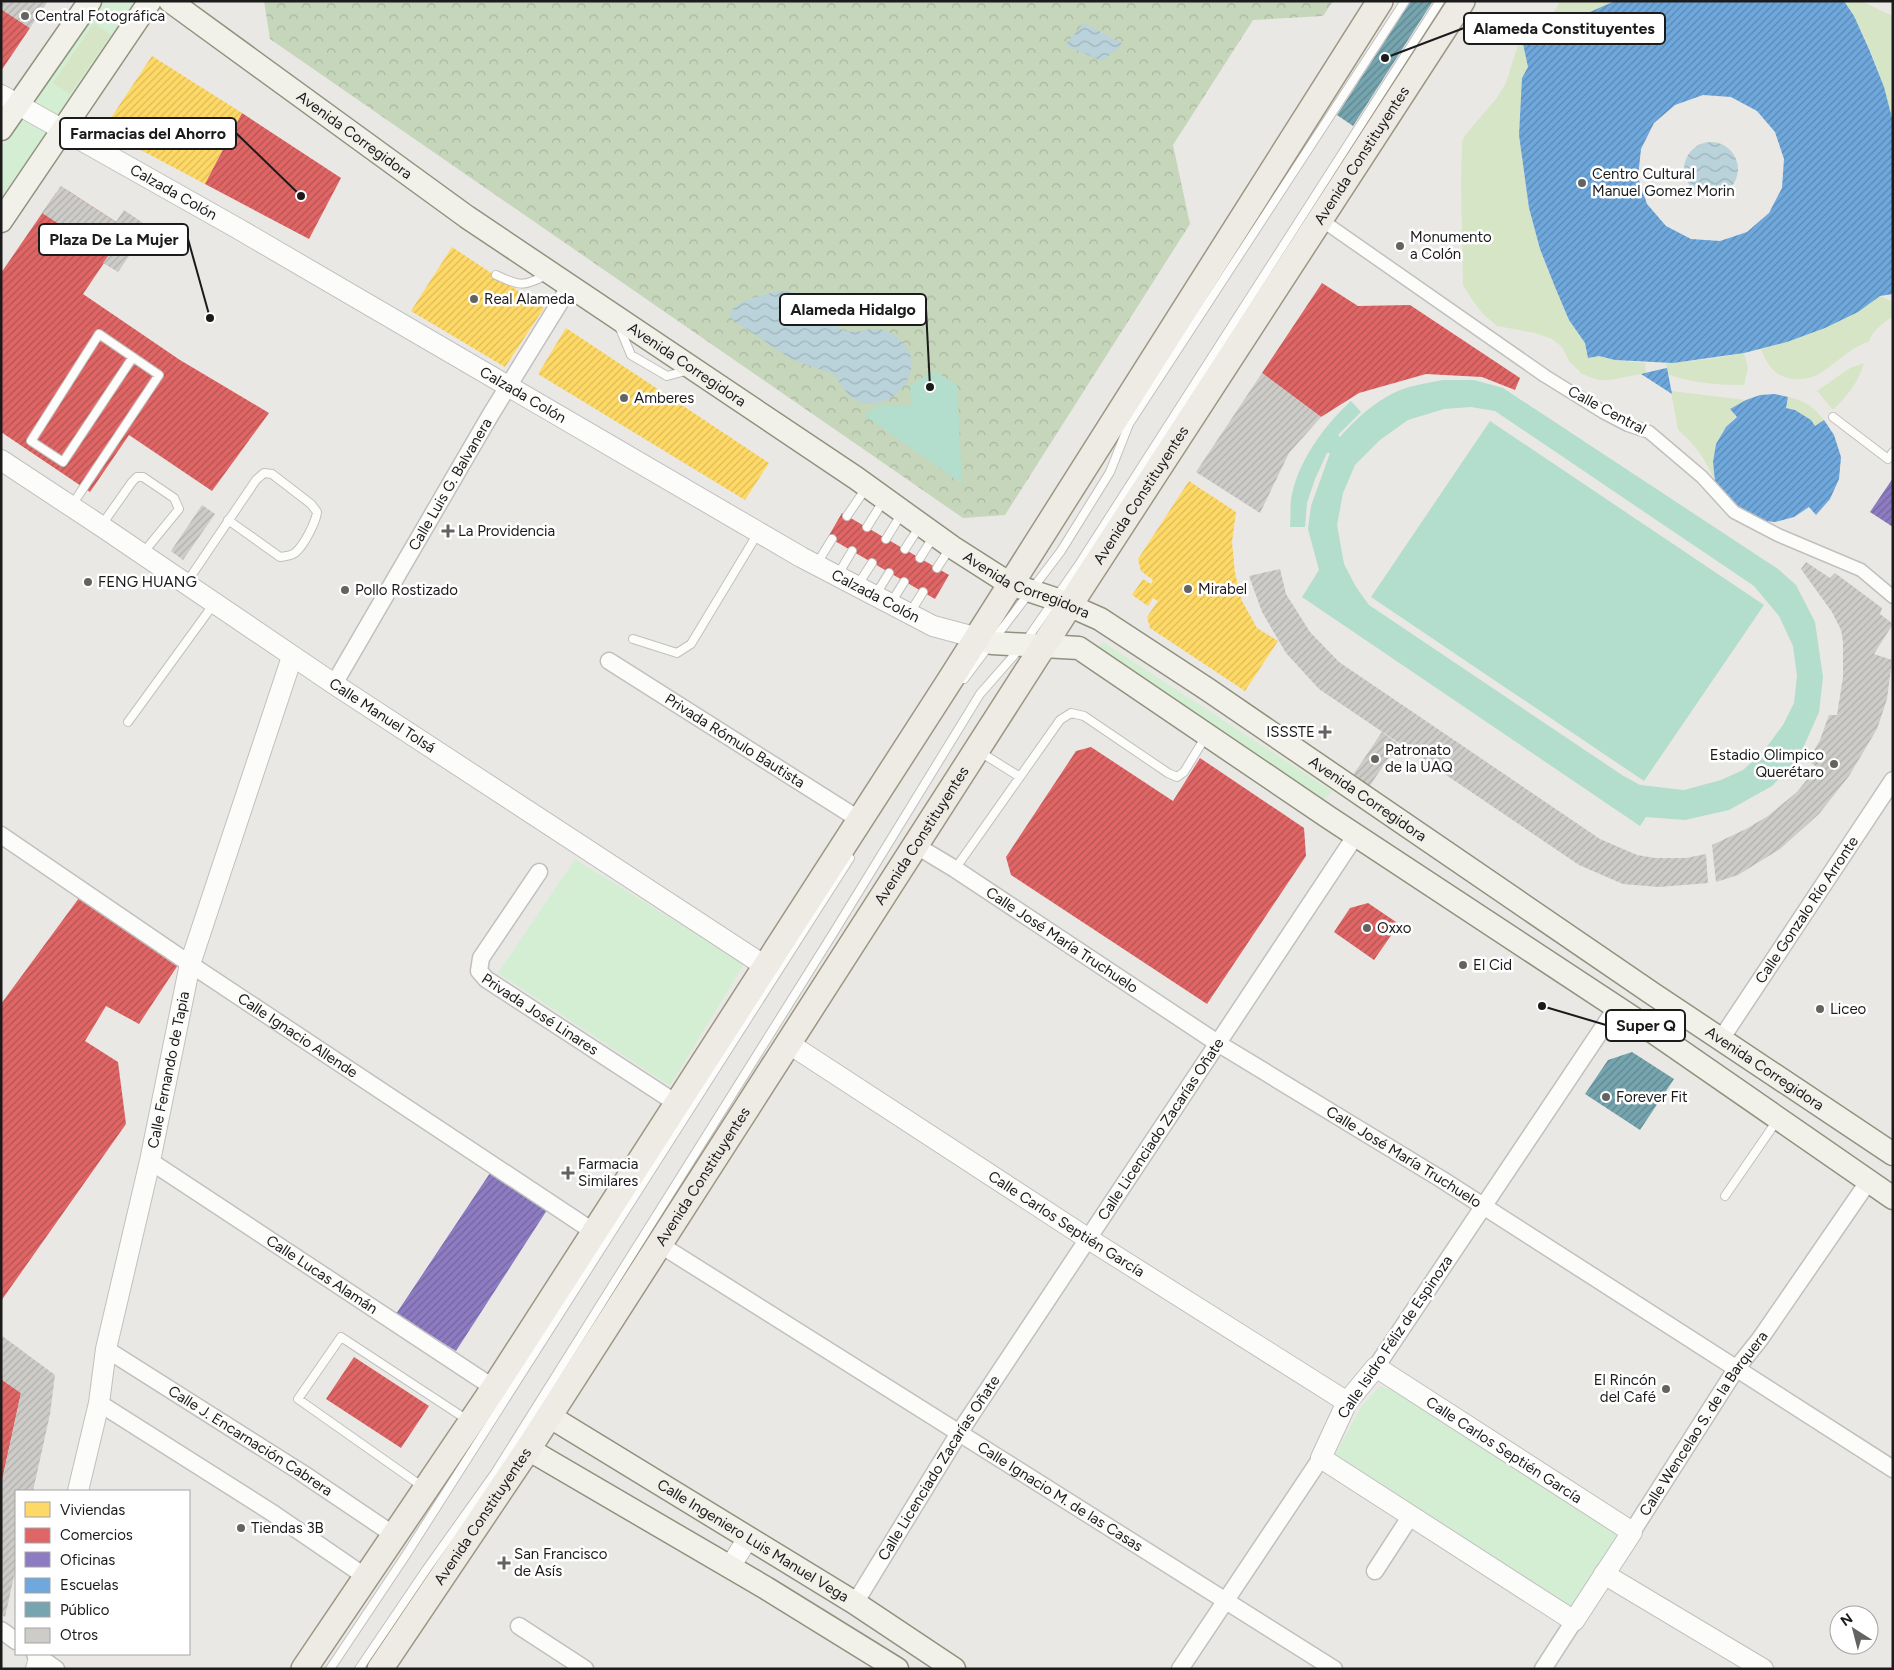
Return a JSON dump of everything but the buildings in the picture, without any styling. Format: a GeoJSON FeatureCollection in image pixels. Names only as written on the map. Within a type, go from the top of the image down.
{"type":"FeatureCollection","features":[{"type":"Feature","properties":{"kind":"main road"},"geometry":{"type":"LineString","coordinates":[[1,129],[9,100],[90,1]]}},
{"type":"Feature","properties":{"kind":"main road"},"geometry":{"type":"LineString","coordinates":[[1,221],[150,1]]}},
{"type":"Feature","properties":{"kind":"main road","name":"Avenida Corregidora"},"geometry":{"type":"LineString","coordinates":[[170,1],[467,216],[928,529],[1020,588],[1100,619],[1207,689],[1721,1040],[1890,1146]]}},
{"type":"Feature","properties":{"kind":"main road"},"geometry":{"type":"LineString","coordinates":[[304,1669],[494,1388],[860,820],[1020,588],[1380,1]]}},
{"type":"Feature","properties":{"kind":"main road","name":"Avenida Constituyentes"},"geometry":{"type":"LineString","coordinates":[[380,1669],[528,1449],[976,750],[1033,646],[1320,218],[1462,1]]}},
{"type":"Feature","properties":{"kind":"main road","name":"Calzada Colón"},"geometry":{"type":"LineString","coordinates":[[985,640],[1033,646]]}},
{"type":"Feature","properties":{"kind":"main road"},"geometry":{"type":"LineString","coordinates":[[1033,646],[1079,648],[1356,836],[1779,1118],[1893,1198]]}},
{"type":"Feature","properties":{"kind":"main road","name":"Calle Ingeniero Luis Manuel Vega"},"geometry":{"type":"LineString","coordinates":[[549,1416],[855,1603],[954,1669]]}},
{"type":"Feature","properties":{"kind":"main road"},"geometry":{"type":"LineString","coordinates":[[528,1449],[730,1567],[897,1669]]}},
{"type":"Feature","properties":{"kind":"street","name":"Calzada Colón"},"geometry":{"type":"LineString","coordinates":[[9,100],[64,129],[816,565],[932,626],[985,640]]}},
{"type":"Feature","properties":{"kind":"street","name":"Calle Central"},"geometry":{"type":"LineString","coordinates":[[1320,218],[1544,376],[1603,412],[1628,425],[1649,432],[1702,477],[1734,512],[1778,535],[1861,570],[1893,596]]}},
{"type":"Feature","properties":{"kind":"street","name":"Calle Luis G. Balvanera"},"geometry":{"type":"LineString","coordinates":[[334,684],[508,386],[570,286]]}},
{"type":"Feature","properties":{"kind":"street","name":"Calle Manuel Tolsá"},"geometry":{"type":"LineString","coordinates":[[1,460],[72,506],[292,657],[765,966]]}},
{"type":"Feature","properties":{"kind":"street","name":"Calle Fernando de Tapia"},"geometry":{"type":"LineString","coordinates":[[78,1490],[98,1403],[106,1349],[150,1161],[190,964],[292,657]]}},
{"type":"Feature","properties":{"kind":"street","name":"Privada Rómulo Bautista"},"geometry":{"type":"LineString","coordinates":[[609,661],[860,820]]}},
{"type":"Feature","properties":{"kind":"street","name":"Calle Gonzalo Río Arronte"},"geometry":{"type":"LineString","coordinates":[[1721,1040],[1893,780]]}},
{"type":"Feature","properties":{"kind":"street","name":"Calle Ignacio Allende"},"geometry":{"type":"LineString","coordinates":[[1,836],[594,1232]]}},
{"type":"Feature","properties":{"kind":"street","name":"Calle Licenciado Zacarías Oñate"},"geometry":{"type":"LineString","coordinates":[[855,1603],[959,1433],[1356,836]]}},
{"type":"Feature","properties":{"kind":"street","name":"Calle José María Truchuelo"},"geometry":{"type":"LineString","coordinates":[[915,845],[955,869],[1219,1044],[1484,1206],[1893,1470]]}},
{"type":"Feature","properties":{"kind":"street","name":"Privada José Linares"},"geometry":{"type":"LineString","coordinates":[[539,872],[481,958],[479,971],[486,979],[676,1103]]}},
{"type":"Feature","properties":{"kind":"street","name":"Calle Isidro Féliz de Espinoza"},"geometry":{"type":"LineString","coordinates":[[1180,1669],[1321,1458],[1347,1402],[1376,1367],[1616,1008]]}},
{"type":"Feature","properties":{"kind":"street","name":"Calle Carlos Septién García"},"geometry":{"type":"LineString","coordinates":[[788,1043],[1087,1238],[1347,1402]]}},
{"type":"Feature","properties":{"kind":"street","name":"Calle Lucas Alamán"},"geometry":{"type":"LineString","coordinates":[[150,1161],[494,1388]]}},
{"type":"Feature","properties":{"kind":"street","name":"Calle Wencelao S. de la Barquera"},"geometry":{"type":"LineString","coordinates":[[1543,1669],[1736,1369],[1760,1339],[1868,1182]]}},
{"type":"Feature","properties":{"kind":"street","name":"Calle Ignacio M. de las Casas"},"geometry":{"type":"LineString","coordinates":[[659,1244],[1334,1669]]}},
{"type":"Feature","properties":{"kind":"street","name":"Calle J. Encarnación Cabrera"},"geometry":{"type":"LineString","coordinates":[[106,1349],[302,1473],[394,1535]]}},
{"type":"Feature","properties":{"kind":"street","name":"Calle Carlos Septién García"},"geometry":{"type":"LineString","coordinates":[[1376,1367],[1632,1532]]}},
{"type":"Feature","properties":{"kind":"street"},"geometry":{"type":"LineString","coordinates":[[98,1403],[274,1514],[366,1577]]}},
{"type":"Feature","properties":{"kind":"street"},"geometry":{"type":"LineString","coordinates":[[1321,1458],[1574,1622]]}},
{"type":"Feature","properties":{"kind":"street"},"geometry":{"type":"LineString","coordinates":[[1376,1571],[1410,1517]]}},
{"type":"Feature","properties":{"kind":"street"},"geometry":{"type":"LineString","coordinates":[[730,1567],[748,1538]]}},
{"type":"Feature","properties":{"kind":"street"},"geometry":{"type":"LineString","coordinates":[[1604,1574],[1763,1669]]}},
{"type":"Feature","properties":{"kind":"street"},"geometry":{"type":"LineString","coordinates":[[519,1626],[585,1669]]}},
{"type":"Feature","properties":{"kind":"street"},"geometry":{"type":"LineString","coordinates":[[1,1630],[15,1640]]}},
{"type":"Feature","properties":{"kind":"street"},"geometry":{"type":"LineString","coordinates":[[38,1658],[56,1669]]}},
{"type":"Feature","properties":{"kind":"lane"},"geometry":{"type":"LineString","coordinates":[[1020,588],[1061,551],[1110,472],[1129,424],[1406,1]]}},
{"type":"Feature","properties":{"kind":"lane"},"geometry":{"type":"LineString","coordinates":[[1062,603],[1080,563],[1440,1]]}},
{"type":"Feature","properties":{"kind":"lane"},"geometry":{"type":"LineString","coordinates":[[496,275],[515,284],[532,282],[550,273]]}},
{"type":"Feature","properties":{"kind":"lane"},"geometry":{"type":"LineString","coordinates":[[72,506],[159,375],[99,334],[31,441],[64,462],[133,358]]}},
{"type":"Feature","properties":{"kind":"lane"},"geometry":{"type":"LineString","coordinates":[[1833,417],[1888,458],[1893,452]]}},
{"type":"Feature","properties":{"kind":"lane"},"geometry":{"type":"LineString","coordinates":[[185,584],[228,520],[256,480],[264,473],[272,474],[311,504],[317,512],[316,521],[297,551],[288,556],[280,557],[228,520]]}},
{"type":"Feature","properties":{"kind":"lane"},"geometry":{"type":"LineString","coordinates":[[101,526],[137,477],[143,477],[174,498],[179,509],[142,555]]}},
{"type":"Feature","properties":{"kind":"lane"},"geometry":{"type":"LineString","coordinates":[[847,516],[876,492]]}},
{"type":"Feature","properties":{"kind":"lane"},"geometry":{"type":"LineString","coordinates":[[867,527],[876,492]]}},
{"type":"Feature","properties":{"kind":"lane"},"geometry":{"type":"LineString","coordinates":[[886,539],[928,529]]}},
{"type":"Feature","properties":{"kind":"lane"},"geometry":{"type":"LineString","coordinates":[[904,549],[928,529]]}},
{"type":"Feature","properties":{"kind":"lane"},"geometry":{"type":"LineString","coordinates":[[920,558],[928,529]]}},
{"type":"Feature","properties":{"kind":"lane"},"geometry":{"type":"LineString","coordinates":[[928,529],[938,568]]}},
{"type":"Feature","properties":{"kind":"lane"},"geometry":{"type":"LineString","coordinates":[[633,638],[677,653],[692,644],[758,532]]}},
{"type":"Feature","properties":{"kind":"lane"},"geometry":{"type":"LineString","coordinates":[[816,565],[832,539]]}},
{"type":"Feature","properties":{"kind":"lane"},"geometry":{"type":"LineString","coordinates":[[837,576],[852,551]]}},
{"type":"Feature","properties":{"kind":"lane"},"geometry":{"type":"LineString","coordinates":[[857,586],[872,563]]}},
{"type":"Feature","properties":{"kind":"lane"},"geometry":{"type":"LineString","coordinates":[[883,600],[890,573]]}},
{"type":"Feature","properties":{"kind":"lane"},"geometry":{"type":"LineString","coordinates":[[883,600],[904,582]]}},
{"type":"Feature","properties":{"kind":"lane"},"geometry":{"type":"LineString","coordinates":[[909,614],[923,592]]}},
{"type":"Feature","properties":{"kind":"lane"},"geometry":{"type":"LineString","coordinates":[[128,722],[214,604]]}},
{"type":"Feature","properties":{"kind":"lane"},"geometry":{"type":"LineString","coordinates":[[962,683],[985,640]]}},
{"type":"Feature","properties":{"kind":"lane"},"geometry":{"type":"LineString","coordinates":[[359,1669],[495,1472],[834,932],[980,694],[1033,646]]}},
{"type":"Feature","properties":{"kind":"lane"},"geometry":{"type":"LineString","coordinates":[[955,869],[1060,720],[1071,712],[1084,716],[1168,773],[1177,777],[1184,772],[1207,734]]}},
{"type":"Feature","properties":{"kind":"lane"},"geometry":{"type":"LineString","coordinates":[[976,750],[1020,778]]}},
{"type":"Feature","properties":{"kind":"lane"},"geometry":{"type":"LineString","coordinates":[[330,1669],[406,1556],[855,850]]}},
{"type":"Feature","properties":{"kind":"lane"},"geometry":{"type":"LineString","coordinates":[[1725,1196],[1779,1118]]}},
{"type":"Feature","properties":{"kind":"lane"},"geometry":{"type":"LineString","coordinates":[[426,1489],[298,1398],[341,1337],[470,1422]]}},
{"type":"Feature","properties":{"kind":"green space"},"geometry":{"type":"Polygon","coordinates":[[[102,1],[135,1],[1,199],[1,148],[102,1]]]}},
{"type":"Feature","properties":{"kind":"green space"},"geometry":{"type":"Polygon","coordinates":[[[264,1],[1333,1],[1323,16],[1253,20],[1173,145],[1190,224],[1005,515],[963,518],[270,39],[264,1]]]}},
{"type":"Feature","properties":{"kind":"green space"},"geometry":{"type":"Polygon","coordinates":[[[1560,1],[1615,1],[1562,24],[1544,39],[1523,44],[1528,67],[1522,78],[1519,135],[1529,208],[1540,249],[1569,320],[1585,343],[1588,358],[1599,356],[1615,360],[1645,363],[1646,373],[1610,380],[1598,380],[1582,374],[1569,361],[1562,347],[1552,339],[1535,333],[1497,326],[1483,314],[1463,285],[1462,141],[1496,99],[1506,83],[1519,41],[1543,24],[1552,15],[1560,1]]]}},
{"type":"Feature","properties":{"kind":"green space"},"geometry":{"type":"Polygon","coordinates":[[[1844,1],[1861,1],[1893,16],[1893,122],[1868,44],[1844,1]]]}},
{"type":"Feature","properties":{"kind":"green space"},"geometry":{"type":"Polygon","coordinates":[[[94,23],[111,35],[70,94],[53,83],[94,23]]]}},
{"type":"Feature","properties":{"kind":"green space"},"geometry":{"type":"Polygon","coordinates":[[[1880,296],[1893,302],[1893,316],[1876,330],[1869,342],[1858,346],[1819,374],[1808,378],[1796,379],[1782,376],[1772,369],[1767,361],[1761,349],[1793,340],[1823,328],[1852,314],[1880,296]]]}},
{"type":"Feature","properties":{"kind":"green space"},"geometry":{"type":"Polygon","coordinates":[[[1744,353],[1748,368],[1744,385],[1705,383],[1668,374],[1666,363],[1710,359],[1744,353]]]}},
{"type":"Feature","properties":{"kind":"green space"},"geometry":{"type":"Polygon","coordinates":[[[1864,363],[1852,388],[1833,410],[1817,391],[1850,368],[1864,363]]]}},
{"type":"Feature","properties":{"kind":"green space"},"geometry":{"type":"Polygon","coordinates":[[[935,371],[957,385],[962,484],[864,415],[880,405],[911,406],[910,385],[935,371]]]}},
{"type":"Feature","properties":{"kind":"green space"},"geometry":{"type":"Polygon","coordinates":[[[1443,380],[1474,380],[1503,388],[1778,569],[1796,585],[1815,622],[1823,677],[1819,712],[1794,763],[1772,786],[1729,810],[1685,820],[1646,817],[1640,826],[1302,597],[1319,570],[1308,529],[1311,506],[1330,453],[1327,453],[1315,479],[1307,503],[1305,527],[1290,527],[1291,499],[1299,471],[1313,446],[1331,422],[1351,401],[1361,412],[1338,435],[1340,437],[1363,414],[1389,395],[1409,387],[1443,380]],[[1471,407],[1444,409],[1408,420],[1380,440],[1355,465],[1343,493],[1337,525],[1344,564],[1356,587],[1369,605],[1622,775],[1640,785],[1684,790],[1721,780],[1743,770],[1763,752],[1783,725],[1794,703],[1797,676],[1793,646],[1779,616],[1754,586],[1495,411],[1471,407]]]}},
{"type":"Feature","properties":{"kind":"green space"},"geometry":{"type":"Polygon","coordinates":[[[1671,391],[1746,400],[1730,409],[1736,417],[1723,431],[1716,446],[1714,453],[1715,481],[1700,453],[1678,430],[1671,391]]]}},
{"type":"Feature","properties":{"kind":"green space"},"geometry":{"type":"Polygon","coordinates":[[[1788,397],[1808,405],[1824,420],[1815,426],[1795,410],[1786,408],[1788,397]]]}},
{"type":"Feature","properties":{"kind":"green space"},"geometry":{"type":"Polygon","coordinates":[[[1490,421],[1764,605],[1644,781],[1371,597],[1490,421]]]}},
{"type":"Feature","properties":{"kind":"green space"},"geometry":{"type":"Polygon","coordinates":[[[1103,642],[1332,791],[1323,801],[1097,649],[1103,642]]]}},
{"type":"Feature","properties":{"kind":"green space"},"geometry":{"type":"Polygon","coordinates":[[[575,859],[744,964],[670,1086],[498,973],[575,859]]]}},
{"type":"Feature","properties":{"kind":"green space"},"geometry":{"type":"Polygon","coordinates":[[[1380,1386],[1395,1392],[1599,1519],[1617,1536],[1572,1610],[1332,1461],[1361,1407],[1380,1386]]]}},
{"type":"Feature","properties":{"kind":"water"},"geometry":{"type":"Polygon","coordinates":[[[1084,23],[1123,44],[1102,61],[1065,45],[1084,23]]]}},
{"type":"Feature","properties":{"kind":"water"},"geometry":{"type":"Polygon","coordinates":[[[1711,142],[1721,144],[1730,150],[1736,159],[1738,169],[1736,179],[1730,188],[1721,194],[1711,196],[1701,194],[1692,188],[1686,179],[1684,169],[1686,159],[1692,150],[1701,144],[1711,142]]]}},
{"type":"Feature","properties":{"kind":"water"},"geometry":{"type":"Polygon","coordinates":[[[778,291],[800,294],[812,302],[831,323],[843,330],[856,332],[880,329],[894,335],[908,350],[911,366],[906,382],[895,394],[881,402],[864,403],[849,395],[836,375],[791,359],[733,320],[729,314],[744,301],[778,291]]]}},
{"type":"Feature","properties":{"kind":"place","name":"Central Fotográfica"},"geometry":{"type":"Point","coordinates":[25,16]}},
{"type":"Feature","properties":{"kind":"place","name":"Alameda Constituyentes"},"geometry":{"type":"Point","coordinates":[1385,58]}},
{"type":"Feature","properties":{"kind":"place","name":"Centro Cultural Manuel Gomez Morin"},"geometry":{"type":"Point","coordinates":[1582,183]}},
{"type":"Feature","properties":{"kind":"place","name":"Farmacias del Ahorro"},"geometry":{"type":"Point","coordinates":[301,196]}},
{"type":"Feature","properties":{"kind":"place","name":"Monumento a Colón"},"geometry":{"type":"Point","coordinates":[1400,246]}},
{"type":"Feature","properties":{"kind":"place","name":"Real Alameda"},"geometry":{"type":"Point","coordinates":[474,299]}},
{"type":"Feature","properties":{"kind":"place","name":"Plaza De La Mujer"},"geometry":{"type":"Point","coordinates":[210,318]}},
{"type":"Feature","properties":{"kind":"place","name":"Alameda Hidalgo"},"geometry":{"type":"Point","coordinates":[930,387]}},
{"type":"Feature","properties":{"kind":"place","name":"Amberes"},"geometry":{"type":"Point","coordinates":[624,398]}},
{"type":"Feature","properties":{"kind":"place","name":"La Providencia"},"geometry":{"type":"Point","coordinates":[448,531]}},
{"type":"Feature","properties":{"kind":"place","name":"FENG HUANG"},"geometry":{"type":"Point","coordinates":[88,582]}},
{"type":"Feature","properties":{"kind":"place","name":"Mirabel"},"geometry":{"type":"Point","coordinates":[1188,589]}},
{"type":"Feature","properties":{"kind":"place","name":"Pollo Rostizado"},"geometry":{"type":"Point","coordinates":[345,590]}},
{"type":"Feature","properties":{"kind":"place","name":"ISSSTE"},"geometry":{"type":"Point","coordinates":[1325,732]}},
{"type":"Feature","properties":{"kind":"place","name":"Patronato de la UAQ"},"geometry":{"type":"Point","coordinates":[1375,759]}},
{"type":"Feature","properties":{"kind":"place","name":"Estadio Olimpico Querétaro"},"geometry":{"type":"Point","coordinates":[1834,764]}},
{"type":"Feature","properties":{"kind":"place","name":"Oxxo"},"geometry":{"type":"Point","coordinates":[1367,928]}},
{"type":"Feature","properties":{"kind":"place","name":"El Cid"},"geometry":{"type":"Point","coordinates":[1463,965]}},
{"type":"Feature","properties":{"kind":"place","name":"Super Q"},"geometry":{"type":"Point","coordinates":[1542,1006]}},
{"type":"Feature","properties":{"kind":"place","name":"Liceo"},"geometry":{"type":"Point","coordinates":[1820,1009]}},
{"type":"Feature","properties":{"kind":"place","name":"Forever Fit"},"geometry":{"type":"Point","coordinates":[1606,1097]}},
{"type":"Feature","properties":{"kind":"place","name":"Farmacia Similares"},"geometry":{"type":"Point","coordinates":[568,1173]}},
{"type":"Feature","properties":{"kind":"place","name":"El Rincón del Café"},"geometry":{"type":"Point","coordinates":[1666,1389]}},
{"type":"Feature","properties":{"kind":"place","name":"Tiendas 3B"},"geometry":{"type":"Point","coordinates":[241,1528]}},
{"type":"Feature","properties":{"kind":"place","name":"San Francisco de Asís"},"geometry":{"type":"Point","coordinates":[504,1563]}}]}
